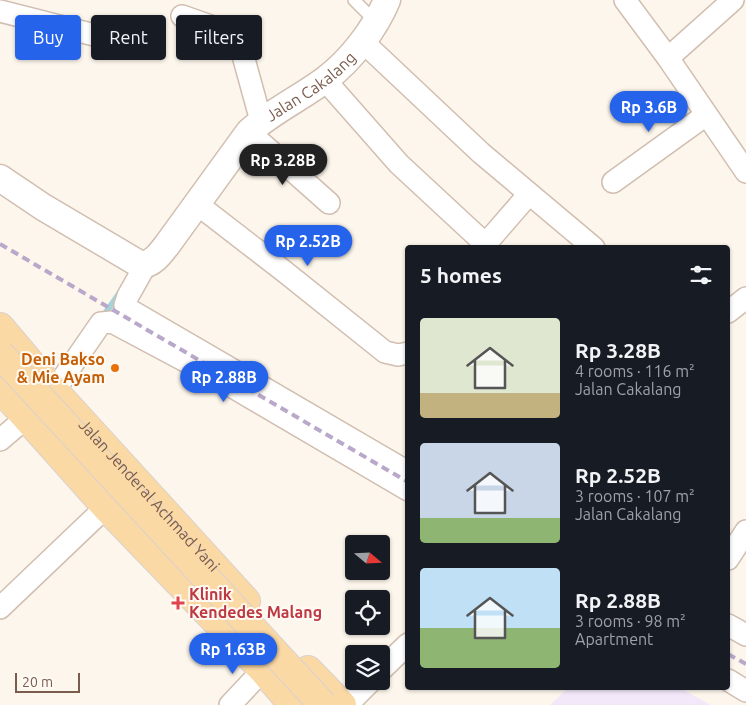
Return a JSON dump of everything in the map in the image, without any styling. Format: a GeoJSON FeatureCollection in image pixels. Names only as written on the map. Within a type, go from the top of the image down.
{"type":"FeatureCollection","features":[{"type":"Feature","properties":{"kind":"main road","name":"Jalan Jenderal Achmad Yani"},"geometry":{"type":"LineString","coordinates":[[0,327],[12,355],[53,390],[322,686],[342,705]]}},
{"type":"Feature","properties":{"kind":"main road"},"geometry":{"type":"LineString","coordinates":[[0,380],[12,355],[323,705]]}},
{"type":"Feature","properties":{"kind":"main road"},"geometry":{"type":"LineString","coordinates":[[53,390],[17,406],[106,507],[263,670],[293,705]]}},
{"type":"Feature","properties":{"kind":"street"},"geometry":{"type":"LineString","coordinates":[[625,0],[668,58],[746,172]]}},
{"type":"Feature","properties":{"kind":"street"},"geometry":{"type":"LineString","coordinates":[[668,58],[733,0]]}},
{"type":"Feature","properties":{"kind":"street"},"geometry":{"type":"LineString","coordinates":[[0,10],[91,34]]}},
{"type":"Feature","properties":{"kind":"street","name":"Jalan Cakalang"},"geometry":{"type":"LineString","coordinates":[[146,264],[158,256],[201,207],[256,133],[331,86],[372,31]]}},
{"type":"Feature","properties":{"kind":"street"},"geometry":{"type":"LineString","coordinates":[[372,31],[481,153],[590,245]]}},
{"type":"Feature","properties":{"kind":"street"},"geometry":{"type":"LineString","coordinates":[[243,60],[256,133],[329,203]]}},
{"type":"Feature","properties":{"kind":"street"},"geometry":{"type":"LineString","coordinates":[[331,86],[399,164],[481,240],[490,239],[529,194]]}},
{"type":"Feature","properties":{"kind":"street"},"geometry":{"type":"LineString","coordinates":[[613,182],[706,115]]}},
{"type":"Feature","properties":{"kind":"street"},"geometry":{"type":"LineString","coordinates":[[0,178],[52,212],[141,265],[146,264]]}},
{"type":"Feature","properties":{"kind":"street"},"geometry":{"type":"LineString","coordinates":[[201,207],[385,352],[398,355],[405,354]]}},
{"type":"Feature","properties":{"kind":"street"},"geometry":{"type":"LineString","coordinates":[[146,264],[128,296],[125,305],[130,310],[405,470]]}},
{"type":"Feature","properties":{"kind":"street"},"geometry":{"type":"LineString","coordinates":[[730,310],[746,298]]}},
{"type":"Feature","properties":{"kind":"street"},"geometry":{"type":"LineString","coordinates":[[53,390],[101,323],[112,322],[210,374],[405,488]]}},
{"type":"Feature","properties":{"kind":"street"},"geometry":{"type":"LineString","coordinates":[[0,440],[17,406]]}},
{"type":"Feature","properties":{"kind":"street"},"geometry":{"type":"LineString","coordinates":[[0,608],[106,507]]}},
{"type":"Feature","properties":{"kind":"street"},"geometry":{"type":"LineString","coordinates":[[730,556],[746,532]]}},
{"type":"Feature","properties":{"kind":"street"},"geometry":{"type":"LineString","coordinates":[[730,625],[746,635]]}},
{"type":"Feature","properties":{"kind":"street"},"geometry":{"type":"LineString","coordinates":[[390,661],[405,647]]}},
{"type":"Feature","properties":{"kind":"street"},"geometry":{"type":"LineString","coordinates":[[230,705],[263,670]]}},
{"type":"Feature","properties":{"kind":"street"},"geometry":{"type":"LineString","coordinates":[[730,681],[746,691]]}},
{"type":"Feature","properties":{"kind":"street"},"geometry":{"type":"LineString","coordinates":[[347,705],[362,690]]}},
{"type":"Feature","properties":{"kind":"lane"},"geometry":{"type":"LineString","coordinates":[[354,0],[372,31]]}},
{"type":"Feature","properties":{"kind":"shaded area"},"geometry":{"type":"Polygon","coordinates":[[[566,690],[684,690],[711,705],[550,705],[566,690]]]}},
{"type":"Feature","properties":{"kind":"waterway"},"geometry":{"type":"LineString","coordinates":[[102,318],[121,291]]}},
{"type":"Feature","properties":{"kind":"railway"},"geometry":{"type":"LineString","coordinates":[[0,244],[405,480]]}},
{"type":"Feature","properties":{"kind":"railway"},"geometry":{"type":"LineString","coordinates":[[730,655],[746,664]]}},
{"type":"Feature","properties":{"kind":"place","name":"Deni Bakso & Mie Ayam"},"geometry":{"type":"Point","coordinates":[115,368]}},
{"type":"Feature","properties":{"kind":"place","name":"Klinik Kendedes Malang"},"geometry":{"type":"Point","coordinates":[178,603]}}]}
